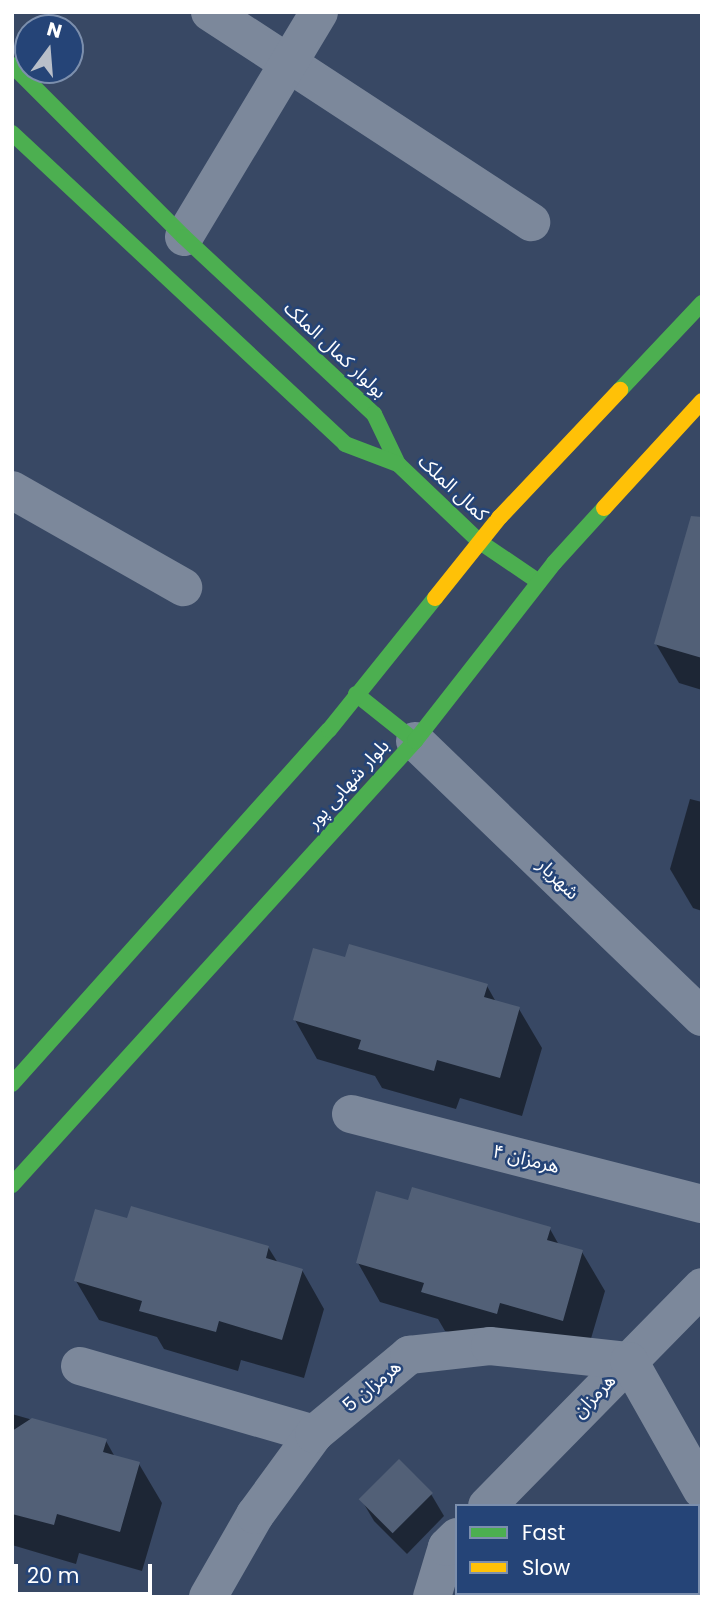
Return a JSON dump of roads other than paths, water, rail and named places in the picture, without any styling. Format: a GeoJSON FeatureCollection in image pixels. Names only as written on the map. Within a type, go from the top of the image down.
{"type":"FeatureCollection","features":[{"type":"Feature","properties":{"kind":"main road","name":"بولوار کمال الملک"},"geometry":{"type":"LineString","coordinates":[[12,65],[184,237],[374,414],[398,464]]}},
{"type":"Feature","properties":{"kind":"main road"},"geometry":{"type":"LineString","coordinates":[[12,133],[345,444],[398,464]]}},
{"type":"Feature","properties":{"kind":"main road"},"geometry":{"type":"LineString","coordinates":[[12,1084],[356,694],[481,542],[702,303]]}},
{"type":"Feature","properties":{"kind":"main road","name":"بلوار شهابی پور"},"geometry":{"type":"LineString","coordinates":[[12,1185],[415,741],[420,729],[539,582],[702,401]]}},
{"type":"Feature","properties":{"kind":"main road","name":"کمال الملک"},"geometry":{"type":"LineString","coordinates":[[398,464],[481,542],[539,582]]}},
{"type":"Feature","properties":{"kind":"main road"},"geometry":{"type":"LineString","coordinates":[[356,694],[415,741]]}},
{"type":"Feature","properties":{"kind":"street"},"geometry":{"type":"LineString","coordinates":[[210,12],[290,61],[531,222]]}},
{"type":"Feature","properties":{"kind":"street"},"geometry":{"type":"LineString","coordinates":[[184,237],[319,12]]}},
{"type":"Feature","properties":{"kind":"street"},"geometry":{"type":"LineString","coordinates":[[12,490],[183,587]]}},
{"type":"Feature","properties":{"kind":"street","name":"شهریار"},"geometry":{"type":"LineString","coordinates":[[415,741],[702,1017]]}},
{"type":"Feature","properties":{"kind":"street","name":"هرمزان ۴"},"geometry":{"type":"LineString","coordinates":[[351,1114],[702,1204]]}},
{"type":"Feature","properties":{"kind":"street","name":"هرمزان"},"geometry":{"type":"LineString","coordinates":[[489,1504],[702,1287]]}},
{"type":"Feature","properties":{"kind":"street","name":"هرمزان 5"},"geometry":{"type":"LineString","coordinates":[[208,1597],[256,1516],[314,1434],[409,1355],[490,1346],[629,1362]]}},
{"type":"Feature","properties":{"kind":"street"},"geometry":{"type":"LineString","coordinates":[[629,1362],[702,1490]]}},
{"type":"Feature","properties":{"kind":"street"},"geometry":{"type":"LineString","coordinates":[[80,1366],[314,1434]]}},
{"type":"Feature","properties":{"kind":"street"},"geometry":{"type":"LineString","coordinates":[[432,1597],[447,1547],[455,1539]]}}]}
